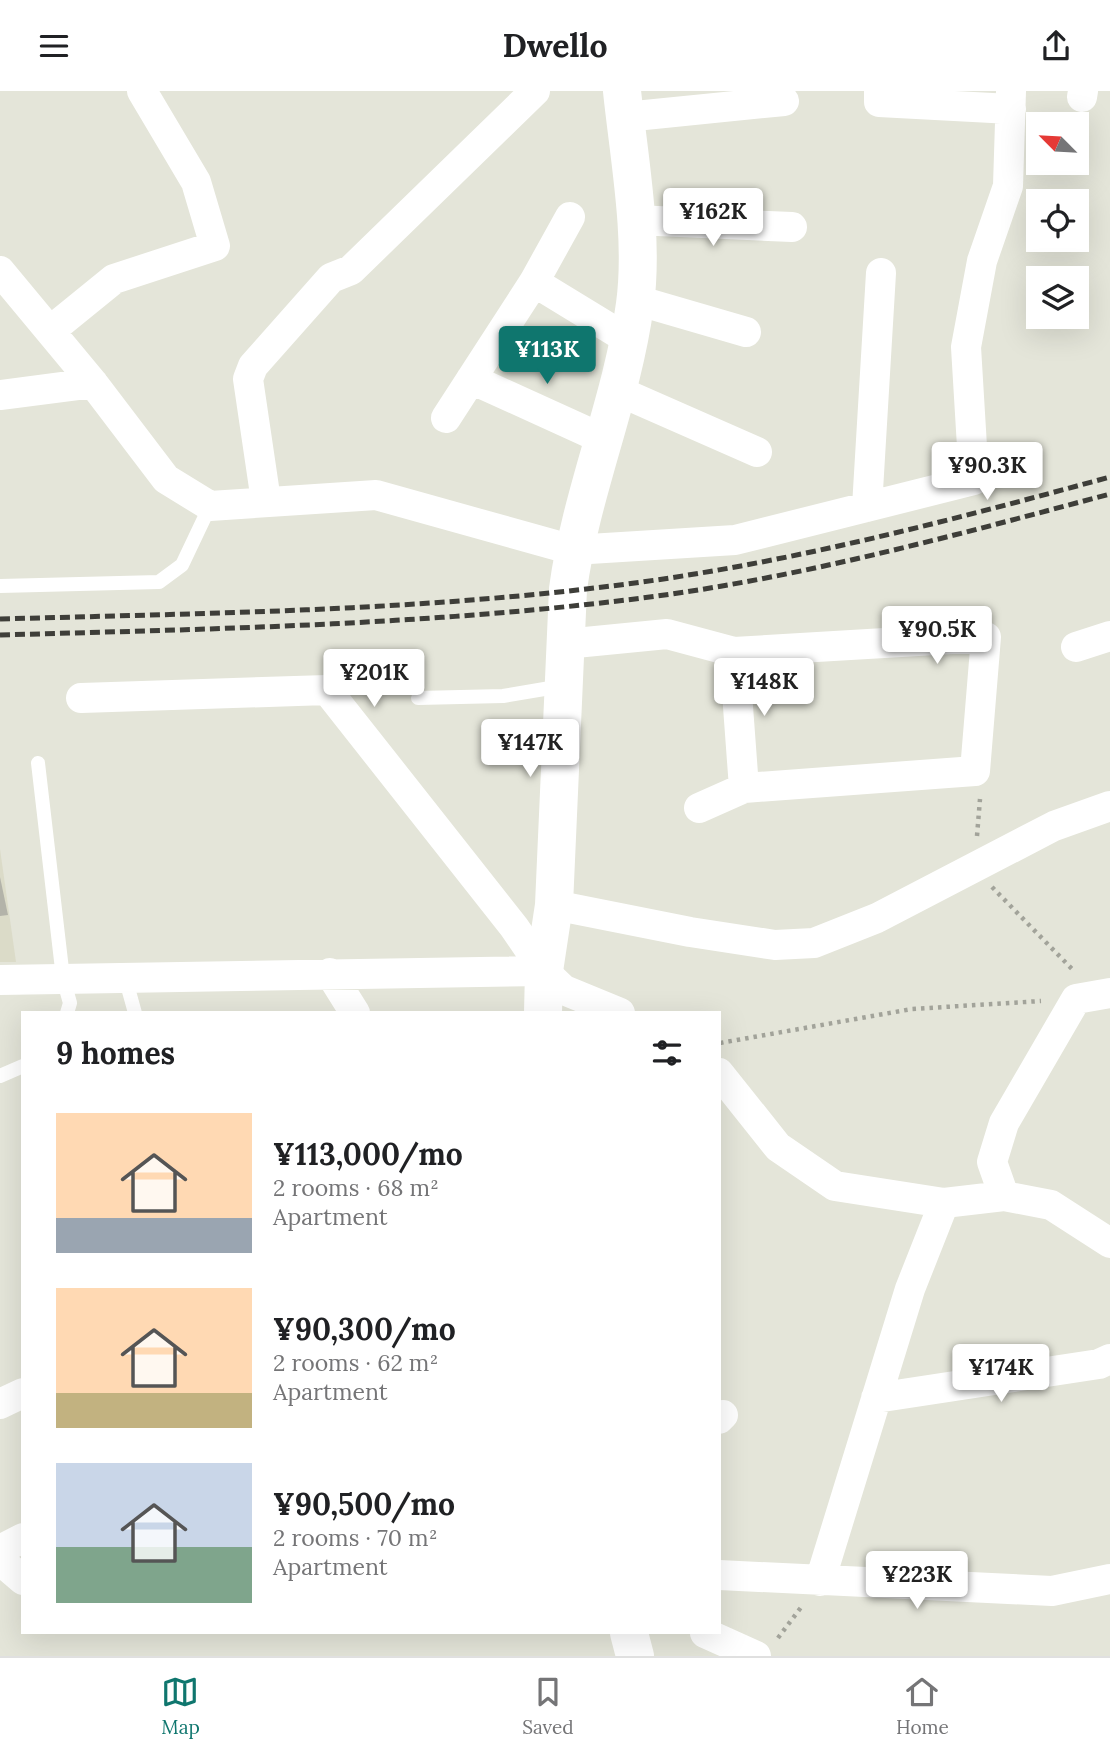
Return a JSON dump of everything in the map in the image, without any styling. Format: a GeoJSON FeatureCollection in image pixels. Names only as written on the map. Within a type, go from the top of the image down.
{"type":"FeatureCollection","features":[{"type":"Feature","properties":{"kind":"street"},"geometry":{"type":"LineString","coordinates":[[50,331],[114,279],[215,246],[196,182],[142,91]]}},
{"type":"Feature","properties":{"kind":"street"},"geometry":{"type":"LineString","coordinates":[[266,501],[248,379],[253,366],[331,278],[351,270],[536,91]]}},
{"type":"Feature","properties":{"kind":"street"},"geometry":{"type":"LineString","coordinates":[[0,271],[93,383],[166,479],[210,506],[376,495],[573,550],[736,540],[974,481],[966,347],[982,261],[1008,186],[1011,100],[879,102],[879,91]]}},
{"type":"Feature","properties":{"kind":"street"},"geometry":{"type":"LineString","coordinates":[[543,1011],[544,971],[554,905],[565,644],[573,550],[629,340],[636,300],[635,220],[623,104],[784,101]]}},
{"type":"Feature","properties":{"kind":"street"},"geometry":{"type":"LineString","coordinates":[[446,418],[534,282],[570,217]]}},
{"type":"Feature","properties":{"kind":"street"},"geometry":{"type":"LineString","coordinates":[[635,220],[792,226]]}},
{"type":"Feature","properties":{"kind":"street"},"geometry":{"type":"LineString","coordinates":[[867,507],[881,273]]}},
{"type":"Feature","properties":{"kind":"street"},"geometry":{"type":"LineString","coordinates":[[534,282],[629,340]]}},
{"type":"Feature","properties":{"kind":"street"},"geometry":{"type":"LineString","coordinates":[[636,300],[746,332]]}},
{"type":"Feature","properties":{"kind":"street"},"geometry":{"type":"LineString","coordinates":[[471,379],[603,439]]}},
{"type":"Feature","properties":{"kind":"street"},"geometry":{"type":"LineString","coordinates":[[0,395],[93,383]]}},
{"type":"Feature","properties":{"kind":"street"},"geometry":{"type":"LineString","coordinates":[[616,390],[757,452]]}},
{"type":"Feature","properties":{"kind":"street"},"geometry":{"type":"LineString","coordinates":[[565,644],[667,634],[734,652],[986,637],[975,771],[744,788],[699,808]]}},
{"type":"Feature","properties":{"kind":"street"},"geometry":{"type":"LineString","coordinates":[[1076,647],[1110,636]]}},
{"type":"Feature","properties":{"kind":"street"},"geometry":{"type":"LineString","coordinates":[[734,652],[744,788]]}},
{"type":"Feature","properties":{"kind":"street"},"geometry":{"type":"LineString","coordinates":[[81,698],[327,690],[514,927],[544,971],[564,990],[615,1011]]}},
{"type":"Feature","properties":{"kind":"street"},"geometry":{"type":"LineString","coordinates":[[554,905],[690,932],[775,945],[814,943],[877,918],[1054,826],[1110,806]]}},
{"type":"Feature","properties":{"kind":"street"},"geometry":{"type":"LineString","coordinates":[[0,980],[544,971]]}},
{"type":"Feature","properties":{"kind":"street"},"geometry":{"type":"LineString","coordinates":[[330,973],[354,1011]]}},
{"type":"Feature","properties":{"kind":"street"},"geometry":{"type":"LineString","coordinates":[[1004,1196],[992,1162],[1004,1123],[1099,1000]]}},
{"type":"Feature","properties":{"kind":"street"},"geometry":{"type":"LineString","coordinates":[[721,1076],[778,1147],[835,1186],[944,1203],[1004,1196],[1051,1205],[1110,1243]]}},
{"type":"Feature","properties":{"kind":"street"},"geometry":{"type":"LineString","coordinates":[[820,1581],[910,1289],[944,1203]]}},
{"type":"Feature","properties":{"kind":"street"},"geometry":{"type":"LineString","coordinates":[[876,1398],[1099,1364],[1110,1359]]}},
{"type":"Feature","properties":{"kind":"street"},"geometry":{"type":"LineString","coordinates":[[0,1404],[21,1394]]}},
{"type":"Feature","properties":{"kind":"street"},"geometry":{"type":"LineString","coordinates":[[0,1550],[21,1539]]}},
{"type":"Feature","properties":{"kind":"street"},"geometry":{"type":"LineString","coordinates":[[0,1560],[21,1578]]}},
{"type":"Feature","properties":{"kind":"street"},"geometry":{"type":"LineString","coordinates":[[721,1575],[1052,1591],[1110,1579]]}},
{"type":"Feature","properties":{"kind":"street"},"geometry":{"type":"LineString","coordinates":[[629,1634],[635,1656]]}},
{"type":"Feature","properties":{"kind":"street"},"geometry":{"type":"LineString","coordinates":[[708,1634],[764,1651]]}},
{"type":"Feature","properties":{"kind":"lane"},"geometry":{"type":"LineString","coordinates":[[0,586],[159,582],[182,565],[210,506]]}},
{"type":"Feature","properties":{"kind":"lane"},"geometry":{"type":"LineString","coordinates":[[418,698],[503,696],[563,686]]}},
{"type":"Feature","properties":{"kind":"lane"},"geometry":{"type":"LineString","coordinates":[[38,763],[63,978],[70,1003],[68,1011]]}},
{"type":"Feature","properties":{"kind":"lane"},"geometry":{"type":"LineString","coordinates":[[125,977],[134,1011]]}},
{"type":"Feature","properties":{"kind":"lane"},"geometry":{"type":"LineString","coordinates":[[0,1076],[21,1067]]}},
{"type":"Feature","properties":{"kind":"path"},"geometry":{"type":"LineString","coordinates":[[975,771],[980,788],[976,867],[979,874],[1099,1000]]}},
{"type":"Feature","properties":{"kind":"path"},"geometry":{"type":"LineString","coordinates":[[721,1043],[912,1009],[1099,1000]]}},
{"type":"Feature","properties":{"kind":"path"},"geometry":{"type":"LineString","coordinates":[[764,1651],[820,1581]]}},
{"type":"Feature","properties":{"kind":"shaded area"},"geometry":{"type":"Polygon","coordinates":[[[0,849],[16,962],[0,962],[0,849]]]}},
{"type":"Feature","properties":{"kind":"building"},"geometry":{"type":"Polygon","coordinates":[[[0,877],[8,915],[0,916],[0,877]]]}},
{"type":"Feature","properties":{"kind":"railway"},"geometry":{"type":"LineString","coordinates":[[0,619],[402,605],[562,592],[642,582],[819,550],[936,523],[1110,477]]}},
{"type":"Feature","properties":{"kind":"railway"},"geometry":{"type":"LineString","coordinates":[[0,635],[402,620],[642,598],[819,567],[936,540],[1110,494]]}}]}
